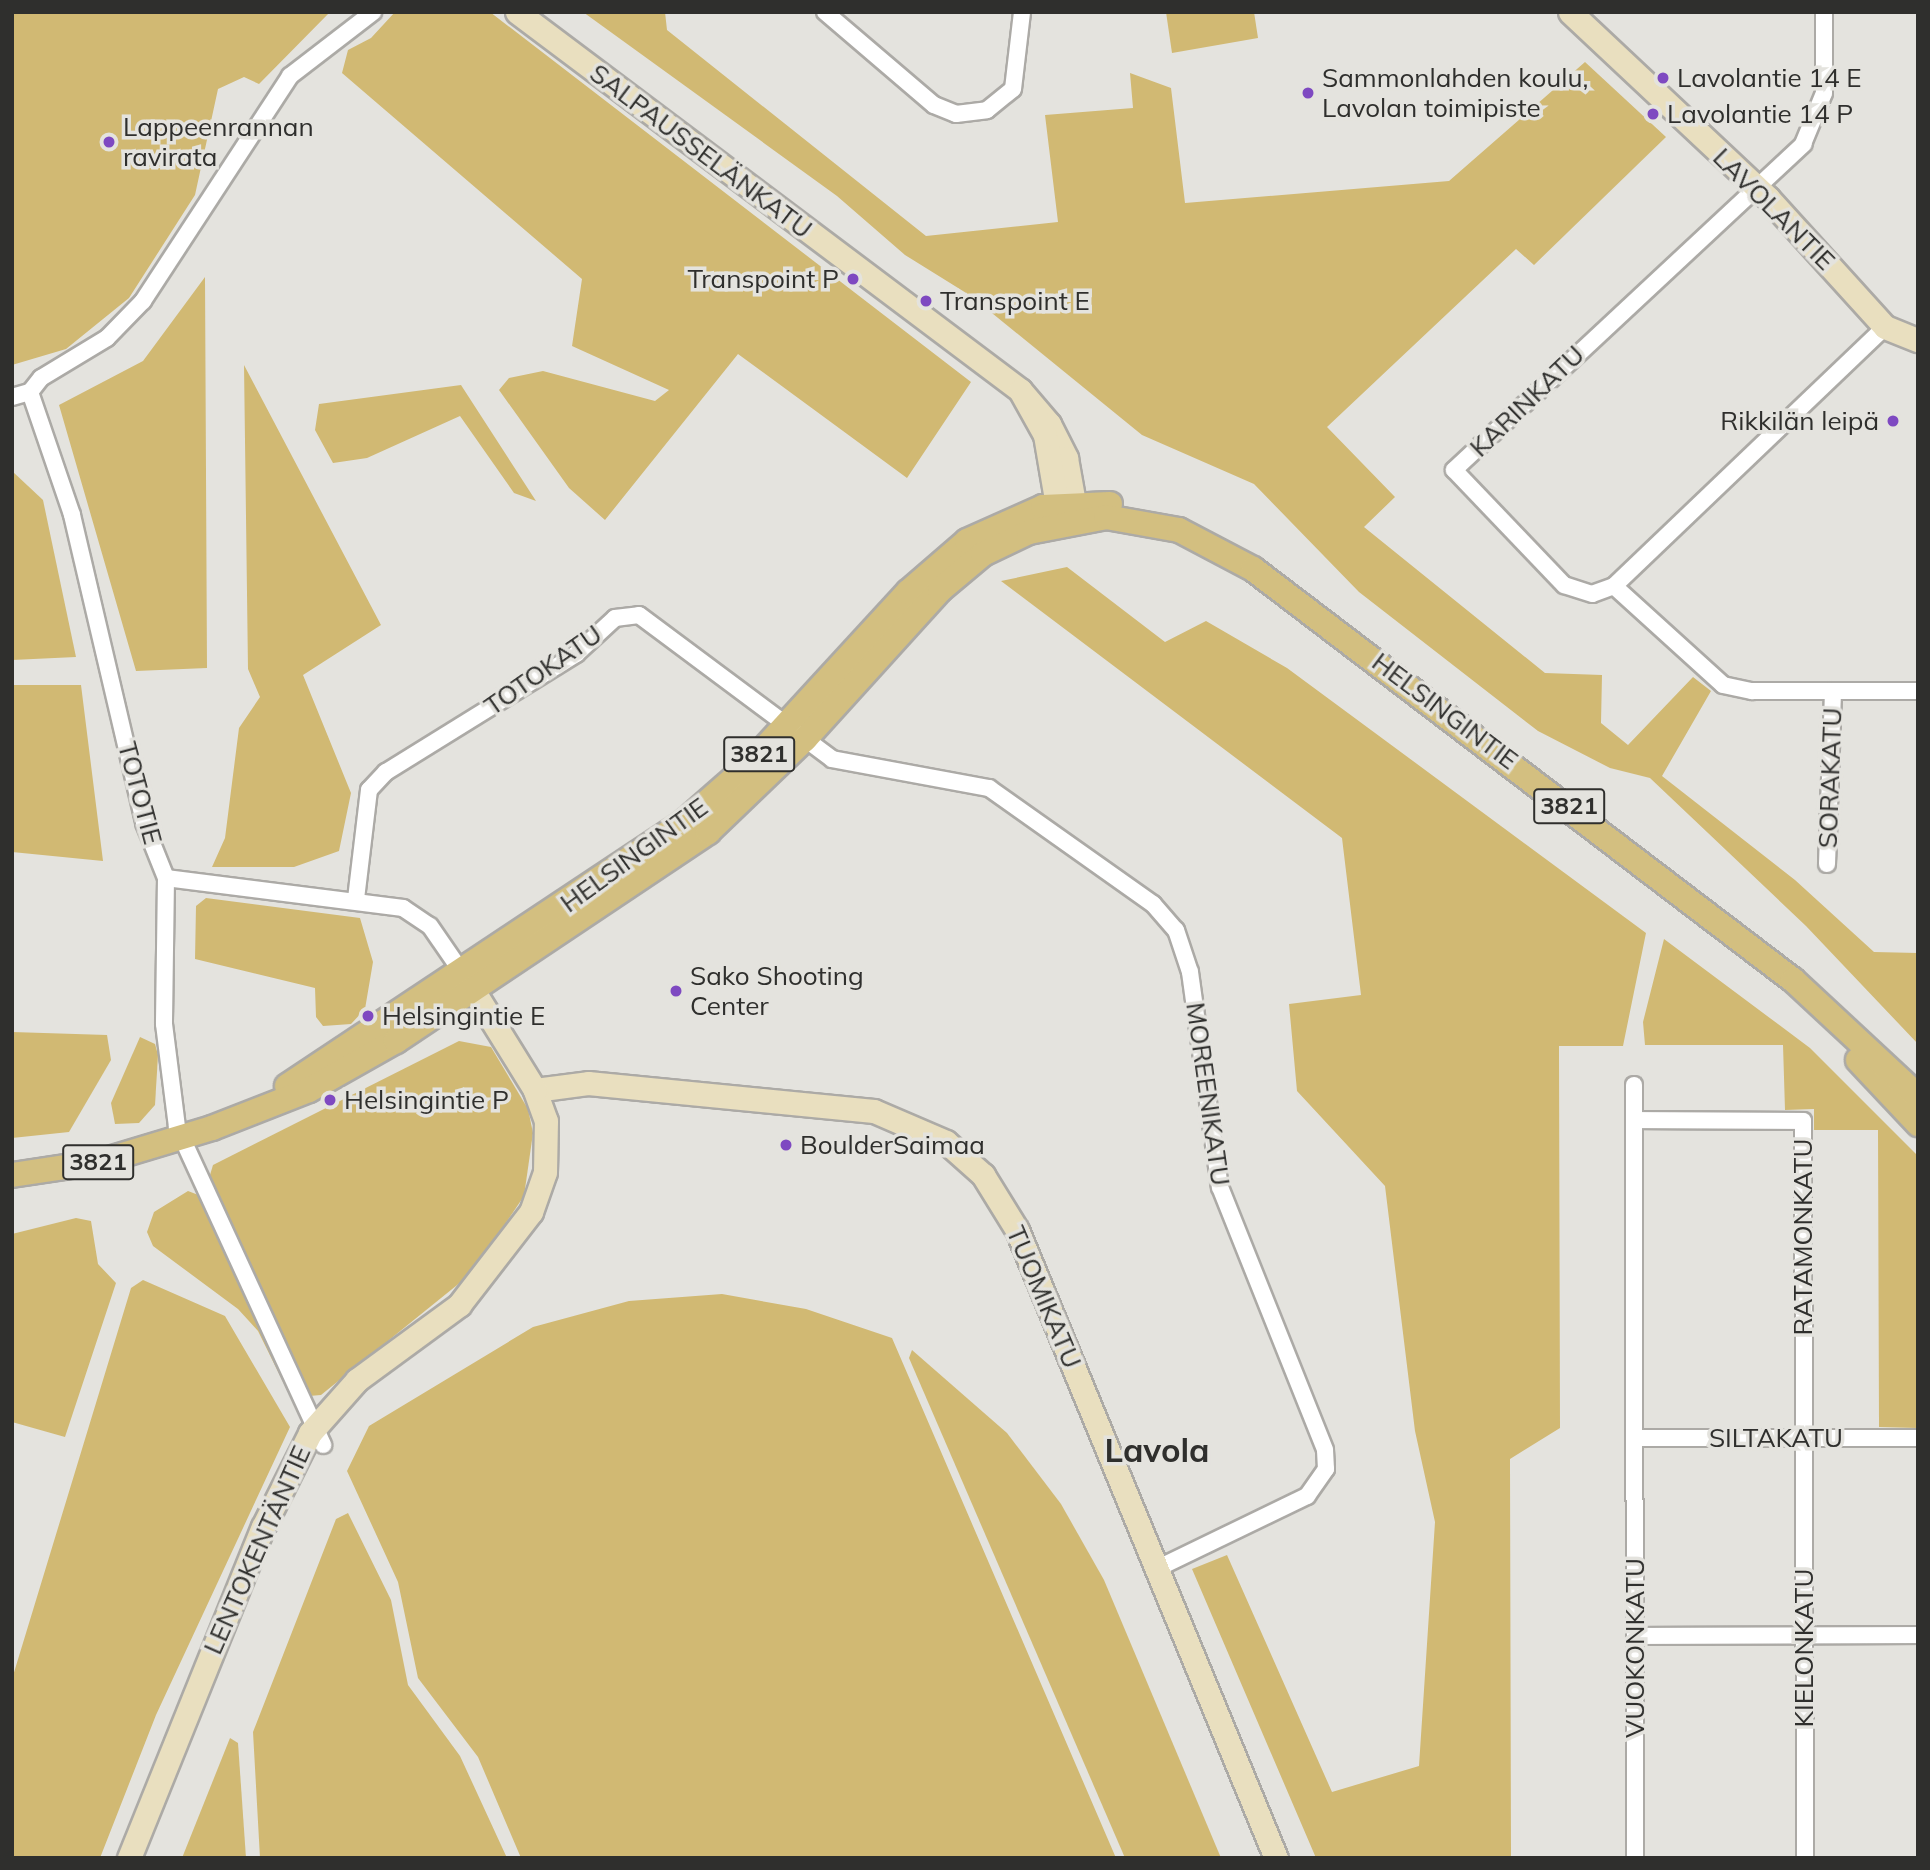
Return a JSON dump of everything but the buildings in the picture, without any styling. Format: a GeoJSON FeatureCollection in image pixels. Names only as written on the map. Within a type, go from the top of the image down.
{"type":"FeatureCollection","features":[{"type":"Feature","properties":{"kind":"main road","name":"HELSINGINTIE"},"geometry":{"type":"LineString","coordinates":[[12,1175],[99,1162],[181,1139],[236,1118],[339,1075],[474,993],[669,862],[796,732],[963,569],[1005,542],[1067,510],[1155,523],[1222,549],[1253,569],[1793,980],[1918,1096]]}},
{"type":"Feature","properties":{"kind":"main road","name":"HELSINGINTIE"},"geometry":{"type":"LineString","coordinates":[[236,1118],[649,849],[796,732]]}},
{"type":"Feature","properties":{"kind":"main road","name":"HELSINGINTIE"},"geometry":{"type":"LineString","coordinates":[[1734,935],[1918,1124]]}},
{"type":"Feature","properties":{"kind":"street"},"geometry":{"type":"LineString","coordinates":[[12,397],[30,392],[41,377],[107,338],[144,301],[290,76],[373,12]]}},
{"type":"Feature","properties":{"kind":"street","name":"SALPAUSSELÄNKATU"},"geometry":{"type":"LineString","coordinates":[[517,12],[1020,390],[1059,441],[1067,510]]}},
{"type":"Feature","properties":{"kind":"street"},"geometry":{"type":"LineString","coordinates":[[825,12],[934,105],[956,114],[987,110],[1013,89],[1022,12]]}},
{"type":"Feature","properties":{"kind":"street"},"geometry":{"type":"LineString","coordinates":[[1755,187],[1803,144],[1817,122],[1824,12]]}},
{"type":"Feature","properties":{"kind":"street","name":"LAVOLANTIE"},"geometry":{"type":"LineString","coordinates":[[1578,15],[1755,187],[1885,327],[1918,340]]}},
{"type":"Feature","properties":{"kind":"street","name":"KARINKATU"},"geometry":{"type":"LineString","coordinates":[[1614,586],[1592,594],[1564,585],[1454,470],[1755,187]]}},
{"type":"Feature","properties":{"kind":"street"},"geometry":{"type":"LineString","coordinates":[[1885,327],[1614,586],[1723,685],[1833,691],[1918,691]]}},
{"type":"Feature","properties":{"kind":"street","name":"TOTOTIE"},"geometry":{"type":"LineString","coordinates":[[30,392],[72,515],[144,823],[166,878],[356,899],[418,917],[461,971]]}},
{"type":"Feature","properties":{"kind":"street","name":"TOTOKATU"},"geometry":{"type":"LineString","coordinates":[[356,899],[369,790],[386,772],[576,654],[615,618],[639,615],[662,626],[796,732]]}},
{"type":"Feature","properties":{"kind":"street","name":"SORAKATU"},"geometry":{"type":"LineString","coordinates":[[1827,864],[1833,691]]}},
{"type":"Feature","properties":{"kind":"street","name":"MOREENIKATU"},"geometry":{"type":"LineString","coordinates":[[796,732],[847,765],[951,777],[1009,798],[1153,904],[1176,930],[1191,972],[1220,1187],[1325,1450],[1326,1469],[1307,1496],[1156,1569]]}},
{"type":"Feature","properties":{"kind":"street"},"geometry":{"type":"LineString","coordinates":[[166,878],[164,1024],[169,1095],[181,1139],[320,1435]]}},
{"type":"Feature","properties":{"kind":"street","name":"LENTOKENTÄNTIE"},"geometry":{"type":"LineString","coordinates":[[130,1858],[263,1527],[357,1380],[459,1305],[516,1238],[545,1172],[548,1146],[535,1090],[461,971]]}},
{"type":"Feature","properties":{"kind":"street","name":"TUOMIKATU"},"geometry":{"type":"LineString","coordinates":[[535,1090],[587,1083],[863,1109],[914,1125],[966,1157],[997,1192],[1017,1230],[1276,1858]]}},
{"type":"Feature","properties":{"kind":"street"},"geometry":{"type":"LineString","coordinates":[[1634,1085],[1634,1438]]}},
{"type":"Feature","properties":{"kind":"street","name":"RATAMONKATU"},"geometry":{"type":"LineString","coordinates":[[1634,1120],[1803,1121],[1803,1438]]}},
{"type":"Feature","properties":{"kind":"street","name":"SILTAKATU"},"geometry":{"type":"LineString","coordinates":[[1634,1438],[1918,1438]]}},
{"type":"Feature","properties":{"kind":"street","name":"VUOKONKATU"},"geometry":{"type":"LineString","coordinates":[[1634,1438],[1634,1858]]}},
{"type":"Feature","properties":{"kind":"street","name":"KIELONKATU"},"geometry":{"type":"LineString","coordinates":[[1803,1438],[1805,1858]]}},
{"type":"Feature","properties":{"kind":"street"},"geometry":{"type":"LineString","coordinates":[[1634,1636],[1918,1635]]}},
{"type":"Feature","properties":{"kind":"shaded area","name":"Lappeenrannan ravirata"},"geometry":{"type":"Polygon","coordinates":[[[12,12],[330,12],[259,84],[244,77],[218,89],[195,195],[129,298],[66,349],[12,365],[12,12]]]}},
{"type":"Feature","properties":{"kind":"shaded area"},"geometry":{"type":"Polygon","coordinates":[[[395,12],[490,12],[971,382],[907,478],[738,354],[605,520],[569,488],[499,390],[509,378],[543,371],[655,401],[669,390],[572,346],[582,279],[342,73],[348,50],[371,38],[395,12]]]}},
{"type":"Feature","properties":{"kind":"shaded area"},"geometry":{"type":"Polygon","coordinates":[[[583,12],[665,12],[667,30],[926,236],[1058,222],[1045,115],[1133,108],[1130,73],[1171,88],[1185,203],[1449,181],[1585,62],[1666,137],[1534,265],[1516,249],[1327,427],[1395,497],[1364,527],[1545,673],[1602,675],[1601,723],[1628,745],[1693,677],[1711,691],[1662,776],[1795,880],[1874,952],[1918,953],[1918,1044],[1806,926],[1650,778],[1610,768],[1538,731],[1359,592],[1254,484],[1142,435],[971,296],[905,255],[837,196],[583,12]]]}},
{"type":"Feature","properties":{"kind":"shaded area"},"geometry":{"type":"Polygon","coordinates":[[[1166,12],[1254,12],[1258,38],[1172,53],[1166,12]]]}},
{"type":"Feature","properties":{"kind":"shaded area"},"geometry":{"type":"Polygon","coordinates":[[[205,277],[207,668],[136,671],[59,405],[143,361],[205,277]]]}},
{"type":"Feature","properties":{"kind":"shaded area"},"geometry":{"type":"Polygon","coordinates":[[[244,365],[381,625],[303,675],[351,793],[339,851],[294,867],[212,867],[225,838],[239,728],[260,697],[248,669],[244,365]]]}},
{"type":"Feature","properties":{"kind":"shaded area"},"geometry":{"type":"Polygon","coordinates":[[[461,385],[536,501],[514,493],[460,416],[367,458],[333,463],[315,430],[319,404],[461,385]]]}},
{"type":"Feature","properties":{"kind":"shaded area"},"geometry":{"type":"Polygon","coordinates":[[[12,471],[43,500],[76,657],[12,660],[12,471]]]}},
{"type":"Feature","properties":{"kind":"shaded area"},"geometry":{"type":"Polygon","coordinates":[[[1067,567],[1165,642],[1206,621],[1287,668],[1646,933],[1623,1046],[1559,1046],[1560,1428],[1510,1459],[1511,1858],[1316,1858],[1192,1569],[1227,1555],[1332,1792],[1419,1766],[1435,1522],[1415,1431],[1385,1186],[1297,1091],[1289,1004],[1361,995],[1342,838],[1001,581],[1067,567]]]}},
{"type":"Feature","properties":{"kind":"shaded area"},"geometry":{"type":"Polygon","coordinates":[[[12,685],[81,685],[103,861],[12,852],[12,685]]]}},
{"type":"Feature","properties":{"kind":"shaded area"},"geometry":{"type":"Polygon","coordinates":[[[206,898],[360,918],[373,962],[365,1009],[351,1024],[323,1026],[316,1017],[315,988],[195,959],[196,906],[206,898]]]}},
{"type":"Feature","properties":{"kind":"shaded area"},"geometry":{"type":"Polygon","coordinates":[[[1664,939],[1810,1048],[1918,1156],[1918,1428],[1879,1427],[1878,1130],[1814,1130],[1814,1109],[1785,1110],[1783,1045],[1645,1045],[1643,1022],[1664,939]]]}},
{"type":"Feature","properties":{"kind":"shaded area"},"geometry":{"type":"Polygon","coordinates":[[[12,1032],[107,1035],[111,1060],[69,1132],[12,1138],[12,1032]]]}},
{"type":"Feature","properties":{"kind":"shaded area"},"geometry":{"type":"Polygon","coordinates":[[[140,1037],[155,1044],[158,1055],[155,1105],[139,1123],[115,1124],[111,1103],[140,1037]]]}},
{"type":"Feature","properties":{"kind":"shaded area"},"geometry":{"type":"Polygon","coordinates":[[[459,1041],[491,1047],[528,1109],[533,1133],[524,1196],[472,1273],[321,1395],[309,1396],[210,1175],[213,1165],[459,1041]]]}},
{"type":"Feature","properties":{"kind":"shaded area"},"geometry":{"type":"Polygon","coordinates":[[[188,1191],[201,1196],[294,1388],[289,1394],[258,1331],[238,1309],[153,1246],[147,1232],[154,1212],[188,1191]]]}},
{"type":"Feature","properties":{"kind":"shaded area"},"geometry":{"type":"Polygon","coordinates":[[[76,1218],[91,1221],[98,1264],[116,1283],[65,1437],[12,1422],[12,1234],[76,1218]]]}},
{"type":"Feature","properties":{"kind":"shaded area"},"geometry":{"type":"Polygon","coordinates":[[[143,1280],[225,1316],[290,1427],[156,1715],[100,1858],[12,1858],[12,1679],[131,1288],[143,1280]]]}},
{"type":"Feature","properties":{"kind":"shaded area"},"geometry":{"type":"Polygon","coordinates":[[[722,1294],[806,1309],[892,1338],[1116,1858],[521,1858],[478,1757],[418,1678],[398,1582],[347,1471],[369,1426],[533,1327],[629,1301],[722,1294]]]}},
{"type":"Feature","properties":{"kind":"shaded area"},"geometry":{"type":"Polygon","coordinates":[[[912,1350],[1007,1433],[1061,1504],[1104,1580],[1221,1858],[1125,1858],[909,1358],[912,1350]]]}},
{"type":"Feature","properties":{"kind":"shaded area"},"geometry":{"type":"Polygon","coordinates":[[[348,1513],[391,1600],[408,1685],[460,1756],[507,1858],[260,1858],[253,1732],[336,1519],[348,1513]]]}},
{"type":"Feature","properties":{"kind":"shaded area"},"geometry":{"type":"Polygon","coordinates":[[[230,1738],[238,1743],[246,1858],[182,1858],[230,1738]]]}},
{"type":"Feature","properties":{"kind":"place","name":"Lavolantie 14 E"},"geometry":{"type":"Point","coordinates":[1663,78]}},
{"type":"Feature","properties":{"kind":"place","name":"Sammonlahden koulu, Lavolan toimipiste"},"geometry":{"type":"Point","coordinates":[1308,93]}},
{"type":"Feature","properties":{"kind":"place","name":"Lavolantie 14 P"},"geometry":{"type":"Point","coordinates":[1653,114]}},
{"type":"Feature","properties":{"kind":"place","name":"Lappeenrannan ravirata"},"geometry":{"type":"Point","coordinates":[109,142]}},
{"type":"Feature","properties":{"kind":"place","name":"Transpoint P"},"geometry":{"type":"Point","coordinates":[853,279]}},
{"type":"Feature","properties":{"kind":"place","name":"Transpoint E"},"geometry":{"type":"Point","coordinates":[926,301]}},
{"type":"Feature","properties":{"kind":"place","name":"Rikkilän leipä"},"geometry":{"type":"Point","coordinates":[1893,421]}},
{"type":"Feature","properties":{"kind":"place","name":"Sako Shooting Center"},"geometry":{"type":"Point","coordinates":[676,991]}},
{"type":"Feature","properties":{"kind":"place","name":"Helsingintie E"},"geometry":{"type":"Point","coordinates":[368,1016]}},
{"type":"Feature","properties":{"kind":"place","name":"Helsingintie P"},"geometry":{"type":"Point","coordinates":[330,1100]}},
{"type":"Feature","properties":{"kind":"place","name":"BoulderSaimaa"},"geometry":{"type":"Point","coordinates":[786,1145]}},
{"type":"Feature","properties":{"kind":"district","name":"Lavola"},"geometry":{"type":"Point","coordinates":[1157,1450]}}]}
